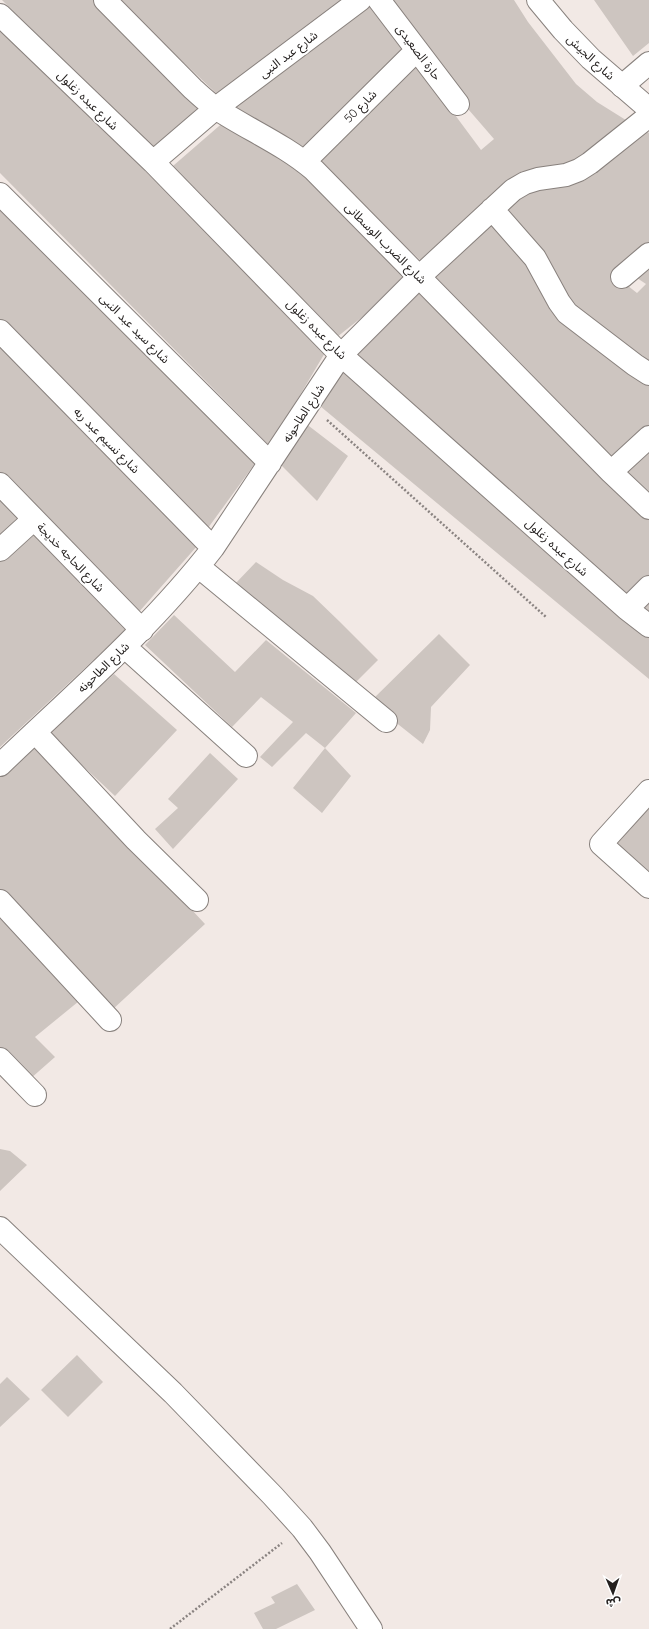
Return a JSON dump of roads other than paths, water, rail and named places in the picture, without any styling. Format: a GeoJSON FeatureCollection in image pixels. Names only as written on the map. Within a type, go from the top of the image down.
{"type":"FeatureCollection","features":[{"type":"Feature","properties":{"kind":"street","name":"شارع الضرب الوسطانى"},"geometry":{"type":"LineString","coordinates":[[105,0],[193,89],[216,108],[304,162],[611,472],[649,508]]}},
{"type":"Feature","properties":{"kind":"street","name":"شارع عبد النبى"},"geometry":{"type":"LineString","coordinates":[[154,162],[216,108],[360,0]]}},
{"type":"Feature","properties":{"kind":"street","name":"حارة الصعيدى"},"geometry":{"type":"LineString","coordinates":[[380,0],[458,104]]}},
{"type":"Feature","properties":{"kind":"street","name":"شارع الجيش"},"geometry":{"type":"LineString","coordinates":[[538,0],[591,60],[649,109]]}},
{"type":"Feature","properties":{"kind":"street","name":"شارع عبده زغلول"},"geometry":{"type":"LineString","coordinates":[[0,15],[154,162],[341,355],[627,609],[649,626]]}},
{"type":"Feature","properties":{"kind":"street","name":"شارع 50"},"geometry":{"type":"LineString","coordinates":[[304,162],[417,50]]}},
{"type":"Feature","properties":{"kind":"street"},"geometry":{"type":"LineString","coordinates":[[622,86],[649,63]]}},
{"type":"Feature","properties":{"kind":"street","name":"شارع الطاحونه"},"geometry":{"type":"LineString","coordinates":[[0,766],[142,630],[199,567],[341,355],[419,277],[513,190],[538,178],[566,175],[579,170],[590,164],[649,116]]}},
{"type":"Feature","properties":{"kind":"street","name":"شارع سيد عبد النبى"},"geometry":{"type":"LineString","coordinates":[[0,194],[270,463]]}},
{"type":"Feature","properties":{"kind":"street"},"geometry":{"type":"LineString","coordinates":[[492,209],[532,254],[567,313],[649,374]]}},
{"type":"Feature","properties":{"kind":"street"},"geometry":{"type":"LineString","coordinates":[[622,277],[649,254]]}},
{"type":"Feature","properties":{"kind":"street","name":"شارع نسيم عبد ربه"},"geometry":{"type":"LineString","coordinates":[[0,331],[213,548]]}},
{"type":"Feature","properties":{"kind":"street"},"geometry":{"type":"LineString","coordinates":[[611,472],[649,437]]}},
{"type":"Feature","properties":{"kind":"street","name":"شارع الحاجه خديجة"},"geometry":{"type":"LineString","coordinates":[[0,484],[142,630]]}},
{"type":"Feature","properties":{"kind":"street"},"geometry":{"type":"LineString","coordinates":[[0,550],[34,519]]}},
{"type":"Feature","properties":{"kind":"street"},"geometry":{"type":"LineString","coordinates":[[199,567],[386,722]]}},
{"type":"Feature","properties":{"kind":"street"},"geometry":{"type":"LineString","coordinates":[[627,609],[649,587]]}},
{"type":"Feature","properties":{"kind":"street"},"geometry":{"type":"LineString","coordinates":[[124,647],[246,756]]}},
{"type":"Feature","properties":{"kind":"street"},"geometry":{"type":"LineString","coordinates":[[34,732],[136,840],[197,900]]}},
{"type":"Feature","properties":{"kind":"street"},"geometry":{"type":"LineString","coordinates":[[649,791],[601,844],[649,887]]}},
{"type":"Feature","properties":{"kind":"street"},"geometry":{"type":"LineString","coordinates":[[0,901],[110,1020]]}},
{"type":"Feature","properties":{"kind":"street"},"geometry":{"type":"LineString","coordinates":[[0,1059],[35,1095]]}},
{"type":"Feature","properties":{"kind":"street"},"geometry":{"type":"LineString","coordinates":[[0,1228],[172,1393],[272,1495],[302,1528],[342,1584],[371,1629]]}}]}
